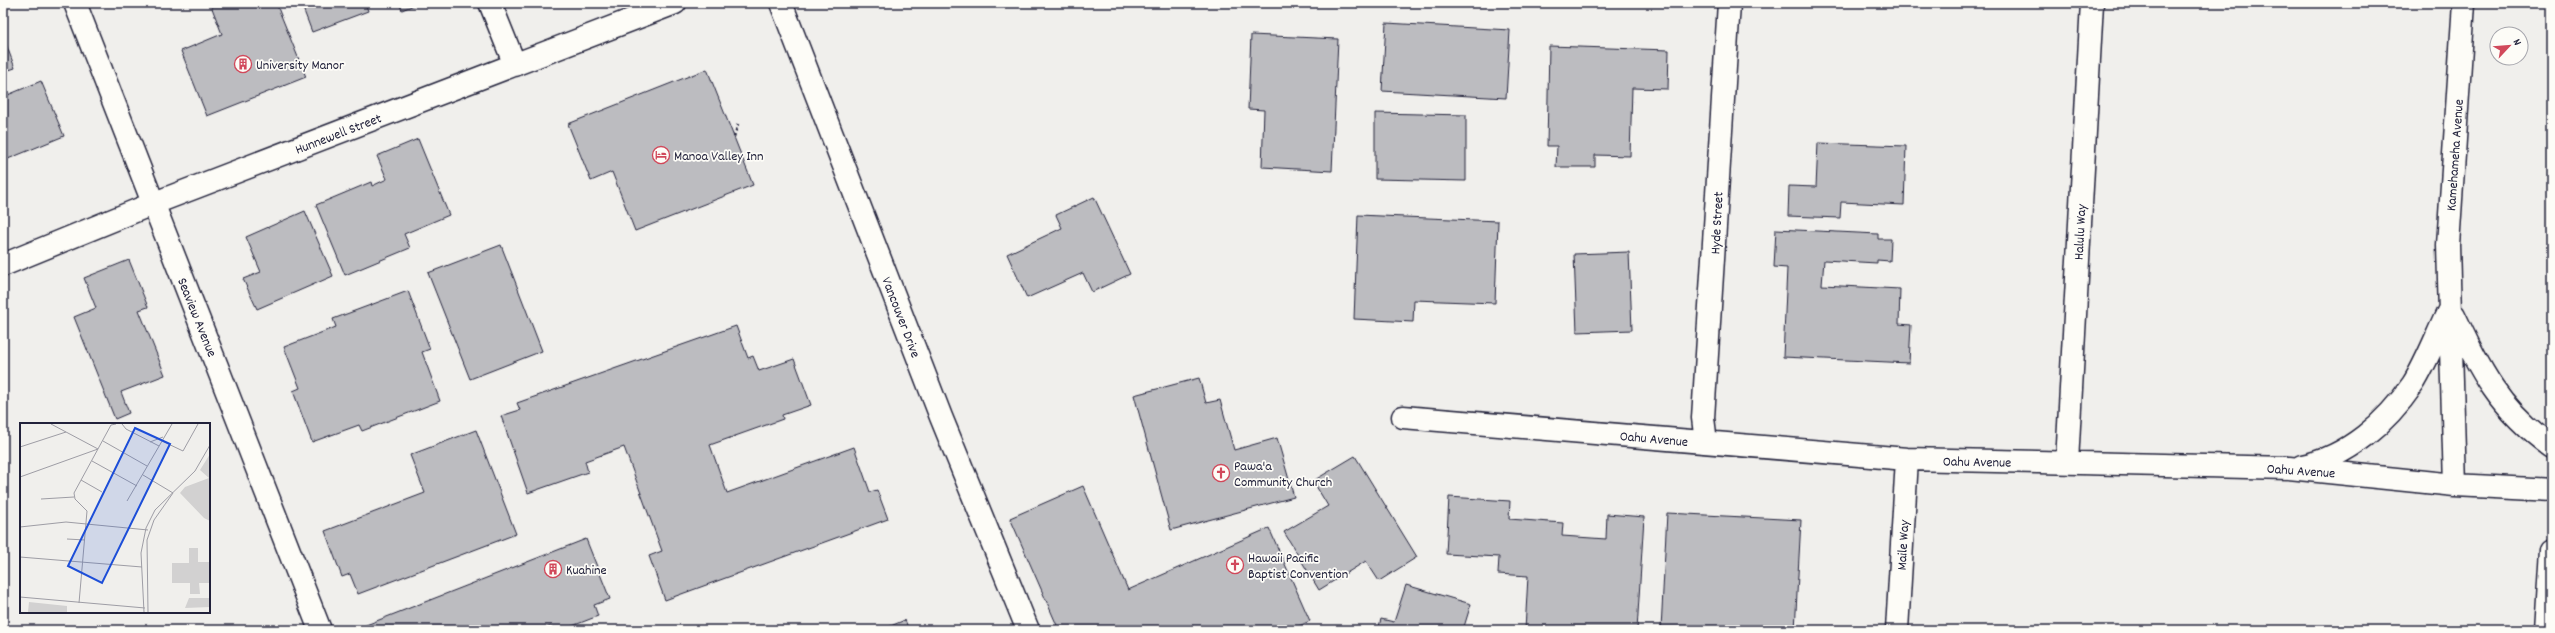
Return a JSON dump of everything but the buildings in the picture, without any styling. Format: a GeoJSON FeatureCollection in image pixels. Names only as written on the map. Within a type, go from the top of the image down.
{"type":"FeatureCollection","features":[{"type":"Feature","properties":{"kind":"street","name":"Seaview Avenue"},"geometry":{"type":"LineString","coordinates":[[75,3],[152,204],[320,630]]}},
{"type":"Feature","properties":{"kind":"street"},"geometry":{"type":"LineString","coordinates":[[490,3],[515,65]]}},
{"type":"Feature","properties":{"kind":"street","name":"Hunnewell Street"},"geometry":{"type":"LineString","coordinates":[[3,265],[152,204],[675,3]]}},
{"type":"Feature","properties":{"kind":"street","name":"Vancouver Drive"},"geometry":{"type":"LineString","coordinates":[[781,3],[941,417],[1028,630]]}},
{"type":"Feature","properties":{"kind":"street","name":"Hyde Street"},"geometry":{"type":"LineString","coordinates":[[1706,442],[1703,418],[1729,3]]}},
{"type":"Feature","properties":{"kind":"street","name":"Halulu Way"},"geometry":{"type":"LineString","coordinates":[[2067,462],[2092,3]]}},
{"type":"Feature","properties":{"kind":"street","name":"Kamehameha Avenue"},"geometry":{"type":"LineString","coordinates":[[2464,3],[2448,245],[2450,306],[2487,381],[2507,408],[2531,432],[2552,447]]}},
{"type":"Feature","properties":{"kind":"street"},"geometry":{"type":"LineString","coordinates":[[2450,306],[2455,485]]}},
{"type":"Feature","properties":{"kind":"street","name":"Kamehameha Avenue"},"geometry":{"type":"LineString","coordinates":[[2289,468],[2311,464],[2336,454],[2359,441],[2379,424],[2413,383],[2450,306]]}},
{"type":"Feature","properties":{"kind":"street","name":"Oahu Avenue"},"geometry":{"type":"LineString","coordinates":[[1403,417],[1907,460],[2067,462],[2289,468],[2455,485],[2552,490]]}},
{"type":"Feature","properties":{"kind":"street","name":"Maile Way"},"geometry":{"type":"LineString","coordinates":[[1897,630],[1907,460]]}},
{"type":"Feature","properties":{"kind":"street"},"geometry":{"type":"LineString","coordinates":[[2547,630],[2552,550]]}},
{"type":"Feature","properties":{"kind":"path"},"geometry":{"type":"LineString","coordinates":[[734,137],[738,124]]}},
{"type":"Feature","properties":{"kind":"place","name":"University Manor"},"geometry":{"type":"Point","coordinates":[243,64]}},
{"type":"Feature","properties":{"kind":"place","name":"Manoa Valley Inn"},"geometry":{"type":"Point","coordinates":[661,155]}},
{"type":"Feature","properties":{"kind":"place","name":"Pawa'a Community Church"},"geometry":{"type":"Point","coordinates":[1221,473]}},
{"type":"Feature","properties":{"kind":"place","name":"Hawaii Pacific Baptist Convention"},"geometry":{"type":"Point","coordinates":[1235,565]}},
{"type":"Feature","properties":{"kind":"place","name":"Kuahine"},"geometry":{"type":"Point","coordinates":[553,569]}}]}
